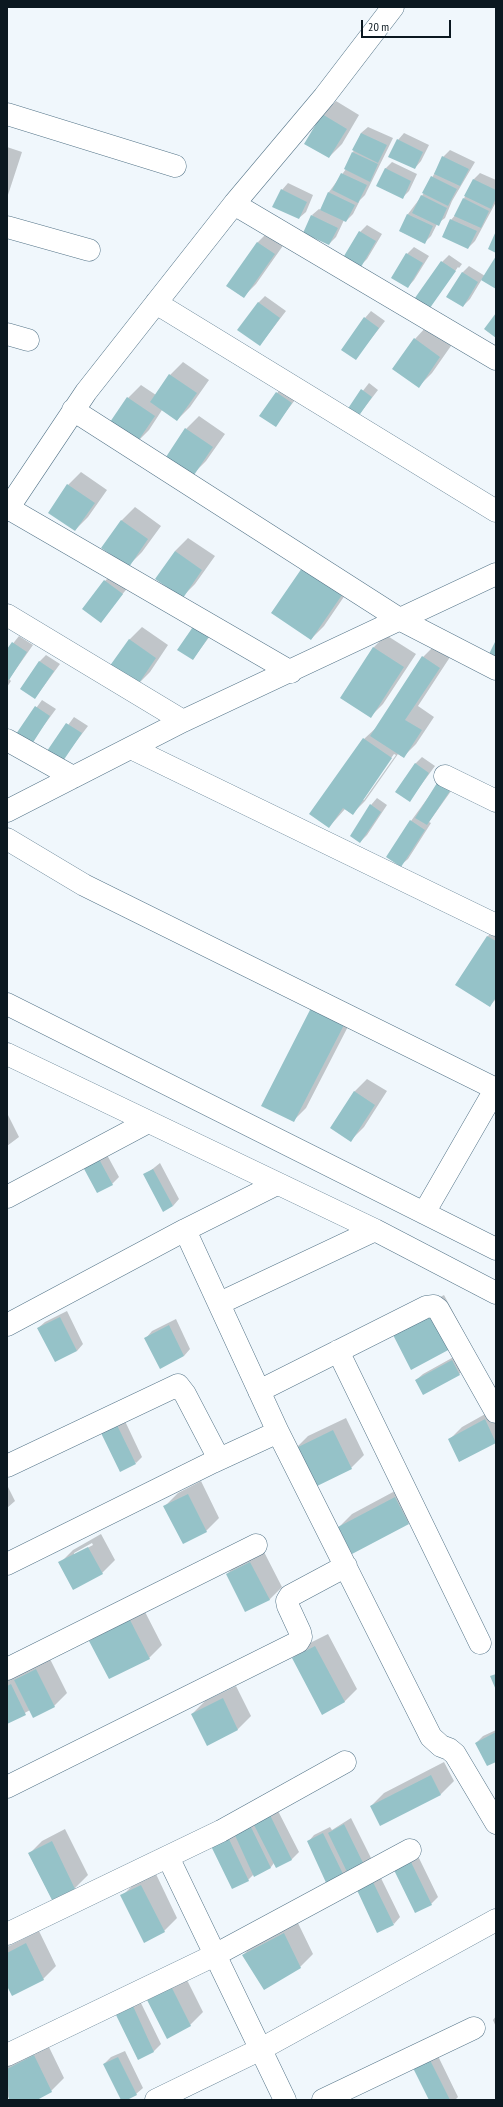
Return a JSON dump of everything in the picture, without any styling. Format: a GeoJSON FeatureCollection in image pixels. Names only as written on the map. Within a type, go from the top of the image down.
{"type":"FeatureCollection","features":[{"type":"Feature","properties":{"kind":"street"},"geometry":{"type":"LineString","coordinates":[[291,672],[8,509],[73,410],[234,204],[324,97],[393,7]]}},
{"type":"Feature","properties":{"kind":"street"},"geometry":{"type":"LineString","coordinates":[[7,114],[175,166]]}},
{"type":"Feature","properties":{"kind":"street"},"geometry":{"type":"LineString","coordinates":[[234,204],[496,359]]}},
{"type":"Feature","properties":{"kind":"street"},"geometry":{"type":"LineString","coordinates":[[7,227],[89,250]]}},
{"type":"Feature","properties":{"kind":"street"},"geometry":{"type":"LineString","coordinates":[[156,303],[496,511]]}},
{"type":"Feature","properties":{"kind":"street"},"geometry":{"type":"LineString","coordinates":[[7,334],[28,340]]}},
{"type":"Feature","properties":{"kind":"street"},"geometry":{"type":"LineString","coordinates":[[73,410],[401,620],[496,669]]}},
{"type":"Feature","properties":{"kind":"street"},"geometry":{"type":"LineString","coordinates":[[7,810],[183,721],[291,672],[496,574]]}},
{"type":"Feature","properties":{"kind":"street"},"geometry":{"type":"LineString","coordinates":[[7,615],[183,721]]}},
{"type":"Feature","properties":{"kind":"street"},"geometry":{"type":"LineString","coordinates":[[7,740],[73,777]]}},
{"type":"Feature","properties":{"kind":"street"},"geometry":{"type":"LineString","coordinates":[[131,748],[496,925]]}},
{"type":"Feature","properties":{"kind":"street"},"geometry":{"type":"LineString","coordinates":[[445,776],[496,801]]}},
{"type":"Feature","properties":{"kind":"street"},"geometry":{"type":"LineString","coordinates":[[7,839],[84,885],[496,1089],[424,1213]]}},
{"type":"Feature","properties":{"kind":"street"},"geometry":{"type":"LineString","coordinates":[[7,1004],[496,1249]]}},
{"type":"Feature","properties":{"kind":"street"},"geometry":{"type":"LineString","coordinates":[[7,1054],[375,1230],[496,1293]]}},
{"type":"Feature","properties":{"kind":"street"},"geometry":{"type":"LineString","coordinates":[[7,1198],[148,1122]]}},
{"type":"Feature","properties":{"kind":"street"},"geometry":{"type":"LineString","coordinates":[[7,1325],[185,1230],[277,1184]]}},
{"type":"Feature","properties":{"kind":"street"},"geometry":{"type":"LineString","coordinates":[[185,1230],[220,1303],[278,1432],[432,1737],[441,1746],[449,1749],[455,1754],[496,1823]]}},
{"type":"Feature","properties":{"kind":"street"},"geometry":{"type":"LineString","coordinates":[[220,1303],[375,1230]]}},
{"type":"Feature","properties":{"kind":"street"},"geometry":{"type":"LineString","coordinates":[[259,1391],[426,1307],[434,1306],[438,1308],[496,1412]]}},
{"type":"Feature","properties":{"kind":"street"},"geometry":{"type":"LineString","coordinates":[[338,1351],[480,1643]]}},
{"type":"Feature","properties":{"kind":"street"},"geometry":{"type":"LineString","coordinates":[[7,1466],[178,1385],[185,1394],[219,1459]]}},
{"type":"Feature","properties":{"kind":"street"},"geometry":{"type":"LineString","coordinates":[[7,1564],[219,1459],[278,1432]]}},
{"type":"Feature","properties":{"kind":"street"},"geometry":{"type":"LineString","coordinates":[[7,1669],[256,1545]]}},
{"type":"Feature","properties":{"kind":"street"},"geometry":{"type":"LineString","coordinates":[[7,1786],[298,1642],[301,1637],[300,1632],[287,1601],[290,1596],[346,1566]]}},
{"type":"Feature","properties":{"kind":"street"},"geometry":{"type":"LineString","coordinates":[[7,1934],[221,1831],[345,1762]]}},
{"type":"Feature","properties":{"kind":"street"},"geometry":{"type":"LineString","coordinates":[[7,2055],[215,1955],[410,1850]]}},
{"type":"Feature","properties":{"kind":"street"},"geometry":{"type":"LineString","coordinates":[[168,1856],[285,2100]]}},
{"type":"Feature","properties":{"kind":"street"},"geometry":{"type":"LineString","coordinates":[[156,2100],[260,2049],[496,1920]]}},
{"type":"Feature","properties":{"kind":"street"},"geometry":{"type":"LineString","coordinates":[[323,2100],[474,2028]]}},
{"type":"Feature","properties":{"kind":"building"},"geometry":{"type":"Polygon","coordinates":[[[322,114],[347,129],[329,158],[304,144],[322,114]]]}},
{"type":"Feature","properties":{"kind":"building"},"geometry":{"type":"Polygon","coordinates":[[[361,133],[387,145],[378,163],[352,150],[361,133]]]}},
{"type":"Feature","properties":{"kind":"building"},"geometry":{"type":"Polygon","coordinates":[[[397,139],[423,152],[415,169],[388,157],[397,139]]]}},
{"type":"Feature","properties":{"kind":"building"},"geometry":{"type":"Polygon","coordinates":[[[352,152],[378,164],[370,182],[344,169],[352,152]]]}},
{"type":"Feature","properties":{"kind":"building"},"geometry":{"type":"Polygon","coordinates":[[[442,156],[469,169],[460,186],[434,174],[442,156]]]}},
{"type":"Feature","properties":{"kind":"building"},"geometry":{"type":"Polygon","coordinates":[[[385,168],[411,181],[403,199],[376,186],[385,168]]]}},
{"type":"Feature","properties":{"kind":"building"},"geometry":{"type":"Polygon","coordinates":[[[341,173],[367,185],[358,203],[332,190],[341,173]]]}},
{"type":"Feature","properties":{"kind":"building"},"geometry":{"type":"Polygon","coordinates":[[[431,176],[457,189],[448,206],[422,193],[431,176]]]}},
{"type":"Feature","properties":{"kind":"building"},"geometry":{"type":"Polygon","coordinates":[[[473,179],[496,190],[496,198],[491,209],[464,196],[473,179]]]}},
{"type":"Feature","properties":{"kind":"building"},"geometry":{"type":"Polygon","coordinates":[[[281,189],[307,202],[299,219],[272,207],[281,189]]]}},
{"type":"Feature","properties":{"kind":"building"},"geometry":{"type":"Polygon","coordinates":[[[328,192],[355,205],[346,222],[320,210],[328,192]]]}},
{"type":"Feature","properties":{"kind":"building"},"geometry":{"type":"Polygon","coordinates":[[[421,195],[447,208],[439,226],[412,213],[421,195]]]}},
{"type":"Feature","properties":{"kind":"building"},"geometry":{"type":"Polygon","coordinates":[[[463,198],[489,211],[481,228],[454,216],[463,198]]]}},
{"type":"Feature","properties":{"kind":"building"},"geometry":{"type":"Polygon","coordinates":[[[407,214],[433,226],[425,244],[399,231],[407,214]]]}},
{"type":"Feature","properties":{"kind":"building"},"geometry":{"type":"Polygon","coordinates":[[[311,215],[338,228],[329,245],[303,233],[311,215]]]}},
{"type":"Feature","properties":{"kind":"building"},"geometry":{"type":"Polygon","coordinates":[[[450,219],[477,231],[468,249],[442,237],[450,219]]]}},
{"type":"Feature","properties":{"kind":"building"},"geometry":{"type":"Polygon","coordinates":[[[359,231],[376,241],[361,267],[344,256],[359,231]]]}},
{"type":"Feature","properties":{"kind":"building"},"geometry":{"type":"Polygon","coordinates":[[[496,231],[496,253],[488,249],[496,231]]]}},
{"type":"Feature","properties":{"kind":"building"},"geometry":{"type":"Polygon","coordinates":[[[257,242],[275,254],[244,298],[226,286],[257,242]]]}},
{"type":"Feature","properties":{"kind":"building"},"geometry":{"type":"Polygon","coordinates":[[[406,253],[423,263],[408,288],[391,278],[406,253]]]}},
{"type":"Feature","properties":{"kind":"building"},"geometry":{"type":"Polygon","coordinates":[[[496,256],[496,289],[481,280],[496,256]]]}},
{"type":"Feature","properties":{"kind":"building"},"geometry":{"type":"Polygon","coordinates":[[[441,261],[456,271],[425,315],[410,305],[441,261]]]}},
{"type":"Feature","properties":{"kind":"building"},"geometry":{"type":"Polygon","coordinates":[[[462,272],[478,282],[463,307],[446,297],[462,272]]]}},
{"type":"Feature","properties":{"kind":"building"},"geometry":{"type":"Polygon","coordinates":[[[258,302],[280,318],[260,346],[237,330],[258,302]]]}},
{"type":"Feature","properties":{"kind":"building"},"geometry":{"type":"Polygon","coordinates":[[[496,313],[496,338],[484,329],[496,313]]]}},
{"type":"Feature","properties":{"kind":"building"},"geometry":{"type":"Polygon","coordinates":[[[364,317],[379,328],[356,360],[341,350],[364,317]]]}},
{"type":"Feature","properties":{"kind":"building"},"geometry":{"type":"Polygon","coordinates":[[[414,338],[440,357],[419,388],[392,369],[414,338]]]}},
{"type":"Feature","properties":{"kind":"building"},"geometry":{"type":"Polygon","coordinates":[[[169,374],[197,393],[177,421],[150,402],[169,374]]]}},
{"type":"Feature","properties":{"kind":"building"},"geometry":{"type":"Polygon","coordinates":[[[361,389],[372,397],[358,417],[347,410],[361,389]]]}},
{"type":"Feature","properties":{"kind":"building"},"geometry":{"type":"Polygon","coordinates":[[[276,392],[292,403],[276,427],[259,416],[276,392]]]}},
{"type":"Feature","properties":{"kind":"building"},"geometry":{"type":"Polygon","coordinates":[[[127,397],[155,416],[136,444],[108,425],[127,397]]]}},
{"type":"Feature","properties":{"kind":"building"},"geometry":{"type":"Polygon","coordinates":[[[185,428],[213,447],[194,475],[166,457],[185,428]]]}},
{"type":"Feature","properties":{"kind":"building"},"geometry":{"type":"Polygon","coordinates":[[[67,484],[95,503],[75,531],[48,513],[67,484]]]}},
{"type":"Feature","properties":{"kind":"building"},"geometry":{"type":"Polygon","coordinates":[[[121,520],[148,539],[129,567],[101,548],[121,520]]]}},
{"type":"Feature","properties":{"kind":"building"},"geometry":{"type":"Polygon","coordinates":[[[175,551],[202,570],[183,598],[155,579],[175,551]]]}},
{"type":"Feature","properties":{"kind":"building"},"geometry":{"type":"Polygon","coordinates":[[[302,568],[342,595],[311,640],[271,613],[302,568]]]}},
{"type":"Feature","properties":{"kind":"building"},"geometry":{"type":"Polygon","coordinates":[[[104,580],[123,594],[101,623],[82,609],[104,580]]]}},
{"type":"Feature","properties":{"kind":"building"},"geometry":{"type":"Polygon","coordinates":[[[197,621],[212,632],[193,660],[177,650],[197,621]]]}},
{"type":"Feature","properties":{"kind":"building"},"geometry":{"type":"Polygon","coordinates":[[[129,639],[156,658],[137,686],[109,667],[129,639]]]}},
{"type":"Feature","properties":{"kind":"building"},"geometry":{"type":"Polygon","coordinates":[[[496,640],[496,660],[488,656],[496,640]]]}},
{"type":"Feature","properties":{"kind":"building"},"geometry":{"type":"Polygon","coordinates":[[[12,642],[27,652],[9,680],[7,679],[7,649],[12,642]]]}},
{"type":"Feature","properties":{"kind":"building"},"geometry":{"type":"Polygon","coordinates":[[[373,647],[404,667],[371,718],[340,698],[373,647]]]}},
{"type":"Feature","properties":{"kind":"building"},"geometry":{"type":"Polygon","coordinates":[[[422,656],[440,668],[405,720],[422,730],[404,758],[370,736],[422,656]]]}},
{"type":"Feature","properties":{"kind":"building"},"geometry":{"type":"Polygon","coordinates":[[[39,661],[54,671],[35,699],[20,689],[39,661]]]}},
{"type":"Feature","properties":{"kind":"building"},"geometry":{"type":"Polygon","coordinates":[[[35,706],[50,716],[32,744],[16,734],[35,706]]]}},
{"type":"Feature","properties":{"kind":"building"},"geometry":{"type":"Polygon","coordinates":[[[66,723],[82,733],[63,761],[47,751],[66,723]]]}},
{"type":"Feature","properties":{"kind":"building"},"geometry":{"type":"Polygon","coordinates":[[[363,738],[392,758],[353,815],[343,808],[329,828],[309,814],[363,738]]]}},
{"type":"Feature","properties":{"kind":"building"},"geometry":{"type":"Polygon","coordinates":[[[415,763],[429,773],[410,802],[395,792],[415,763]]]}},
{"type":"Feature","properties":{"kind":"building"},"geometry":{"type":"Polygon","coordinates":[[[437,783],[450,791],[427,825],[415,818],[437,783]]]}},
{"type":"Feature","properties":{"kind":"building"},"geometry":{"type":"Polygon","coordinates":[[[370,804],[381,812],[360,843],[350,836],[370,804]]]}},
{"type":"Feature","properties":{"kind":"building"},"geometry":{"type":"Polygon","coordinates":[[[410,820],[425,830],[401,867],[386,857],[410,820]]]}},
{"type":"Feature","properties":{"kind":"building"},"geometry":{"type":"Polygon","coordinates":[[[487,936],[496,941],[496,997],[490,1007],[455,985],[487,936]]]}},
{"type":"Feature","properties":{"kind":"building"},"geometry":{"type":"Polygon","coordinates":[[[311,1008],[344,1025],[294,1122],[261,1106],[311,1008]]]}},
{"type":"Feature","properties":{"kind":"building"},"geometry":{"type":"Polygon","coordinates":[[[354,1091],[375,1105],[351,1142],[330,1128],[354,1091]]]}},
{"type":"Feature","properties":{"kind":"building"},"geometry":{"type":"Polygon","coordinates":[[[99,1159],[113,1185],[97,1193],[83,1167],[99,1159]]]}},
{"type":"Feature","properties":{"kind":"building"},"geometry":{"type":"Polygon","coordinates":[[[153,1169],[173,1206],[163,1212],[143,1174],[153,1169]]]}},
{"type":"Feature","properties":{"kind":"building"},"geometry":{"type":"Polygon","coordinates":[[[431,1307],[452,1348],[411,1370],[390,1329],[431,1307]]]}},
{"type":"Feature","properties":{"kind":"building"},"geometry":{"type":"Polygon","coordinates":[[[60,1317],[77,1351],[55,1362],[37,1328],[60,1317]]]}},
{"type":"Feature","properties":{"kind":"building"},"geometry":{"type":"Polygon","coordinates":[[[169,1325],[184,1356],[160,1369],[144,1338],[169,1325]]]}},
{"type":"Feature","properties":{"kind":"building"},"geometry":{"type":"Polygon","coordinates":[[[452,1360],[460,1375],[423,1395],[415,1380],[452,1360]]]}},
{"type":"Feature","properties":{"kind":"building"},"geometry":{"type":"Polygon","coordinates":[[[485,1419],[496,1443],[459,1462],[448,1439],[485,1419]]]}},
{"type":"Feature","properties":{"kind":"building"},"geometry":{"type":"Polygon","coordinates":[[[117,1425],[136,1464],[120,1472],[101,1433],[117,1425]]]}},
{"type":"Feature","properties":{"kind":"building"},"geometry":{"type":"Polygon","coordinates":[[[333,1430],[352,1469],[313,1488],[294,1449],[333,1430]]]}},
{"type":"Feature","properties":{"kind":"building"},"geometry":{"type":"Polygon","coordinates":[[[188,1494],[207,1532],[183,1544],[163,1506],[188,1494]]]}},
{"type":"Feature","properties":{"kind":"building"},"geometry":{"type":"Polygon","coordinates":[[[395,1497],[409,1524],[352,1554],[338,1527],[395,1497]]]}},
{"type":"Feature","properties":{"kind":"building"},"geometry":{"type":"Polygon","coordinates":[[[88,1547],[103,1574],[73,1590],[58,1562],[88,1547]]]}},
{"type":"Feature","properties":{"kind":"building"},"geometry":{"type":"Polygon","coordinates":[[[250,1562],[270,1600],[245,1612],[226,1574],[250,1562]]]}},
{"type":"Feature","properties":{"kind":"building"},"geometry":{"type":"Polygon","coordinates":[[[130,1620],[150,1659],[109,1679],[89,1641],[130,1620]]]}},
{"type":"Feature","properties":{"kind":"building"},"geometry":{"type":"Polygon","coordinates":[[[315,1646],[345,1702],[322,1715],[292,1658],[315,1646]]]}},
{"type":"Feature","properties":{"kind":"building"},"geometry":{"type":"Polygon","coordinates":[[[36,1669],[55,1707],[33,1718],[14,1680],[36,1669]]]}},
{"type":"Feature","properties":{"kind":"building"},"geometry":{"type":"Polygon","coordinates":[[[496,1674],[496,1690],[490,1676],[496,1674]]]}},
{"type":"Feature","properties":{"kind":"building"},"geometry":{"type":"Polygon","coordinates":[[[11,1684],[26,1715],[7,1724],[7,1686],[11,1684]]]}},
{"type":"Feature","properties":{"kind":"building"},"geometry":{"type":"Polygon","coordinates":[[[223,1698],[238,1730],[207,1746],[191,1714],[223,1698]]]}},
{"type":"Feature","properties":{"kind":"building"},"geometry":{"type":"Polygon","coordinates":[[[496,1732],[496,1762],[487,1766],[475,1743],[496,1732]]]}},
{"type":"Feature","properties":{"kind":"building"},"geometry":{"type":"Polygon","coordinates":[[[431,1775],[441,1795],[380,1826],[370,1806],[431,1775]]]}},
{"type":"Feature","properties":{"kind":"building"},"geometry":{"type":"Polygon","coordinates":[[[270,1815],[292,1860],[276,1868],[253,1823],[270,1815]]]}},
{"type":"Feature","properties":{"kind":"building"},"geometry":{"type":"Polygon","coordinates":[[[249,1823],[271,1868],[254,1877],[233,1831],[249,1823]]]}},
{"type":"Feature","properties":{"kind":"building"},"geometry":{"type":"Polygon","coordinates":[[[344,1824],[366,1869],[350,1878],[328,1833],[344,1824]]]}},
{"type":"Feature","properties":{"kind":"building"},"geometry":{"type":"Polygon","coordinates":[[[323,1833],[345,1878],[328,1887],[307,1841],[323,1833]]]}},
{"type":"Feature","properties":{"kind":"building"},"geometry":{"type":"Polygon","coordinates":[[[227,1835],[249,1881],[232,1889],[210,1844],[227,1835]]]}},
{"type":"Feature","properties":{"kind":"building"},"geometry":{"type":"Polygon","coordinates":[[[52,1841],[75,1889],[52,1900],[28,1853],[52,1841]]]}},
{"type":"Feature","properties":{"kind":"building"},"geometry":{"type":"Polygon","coordinates":[[[410,1860],[432,1905],[415,1913],[393,1868],[410,1860]]]}},
{"type":"Feature","properties":{"kind":"building"},"geometry":{"type":"Polygon","coordinates":[[[372,1880],[394,1925],[377,1933],[356,1888],[372,1880]]]}},
{"type":"Feature","properties":{"kind":"building"},"geometry":{"type":"Polygon","coordinates":[[[141,1885],[165,1932],[144,1943],[120,1895],[141,1885]]]}},
{"type":"Feature","properties":{"kind":"building"},"geometry":{"type":"Polygon","coordinates":[[[284,1933],[301,1968],[264,1990],[242,1955],[284,1933]]]}},
{"type":"Feature","properties":{"kind":"building"},"geometry":{"type":"Polygon","coordinates":[[[26,1943],[44,1980],[12,1996],[7,1986],[7,1953],[26,1943]]]}},
{"type":"Feature","properties":{"kind":"building"},"geometry":{"type":"Polygon","coordinates":[[[172,1988],[191,2026],[167,2039],[147,2000],[172,1988]]]}},
{"type":"Feature","properties":{"kind":"building"},"geometry":{"type":"Polygon","coordinates":[[[133,2006],[154,2052],[138,2060],[116,2015],[133,2006]]]}},
{"type":"Feature","properties":{"kind":"building"},"geometry":{"type":"Polygon","coordinates":[[[34,2055],[52,2092],[37,2100],[9,2100],[7,2069],[34,2055]]]}},
{"type":"Feature","properties":{"kind":"building"},"geometry":{"type":"Polygon","coordinates":[[[118,2057],[137,2095],[127,2100],[121,2100],[103,2064],[118,2057]]]}},
{"type":"Feature","properties":{"kind":"building"},"geometry":{"type":"Polygon","coordinates":[[[430,2060],[450,2100],[429,2100],[413,2068],[430,2060]]]}}]}
